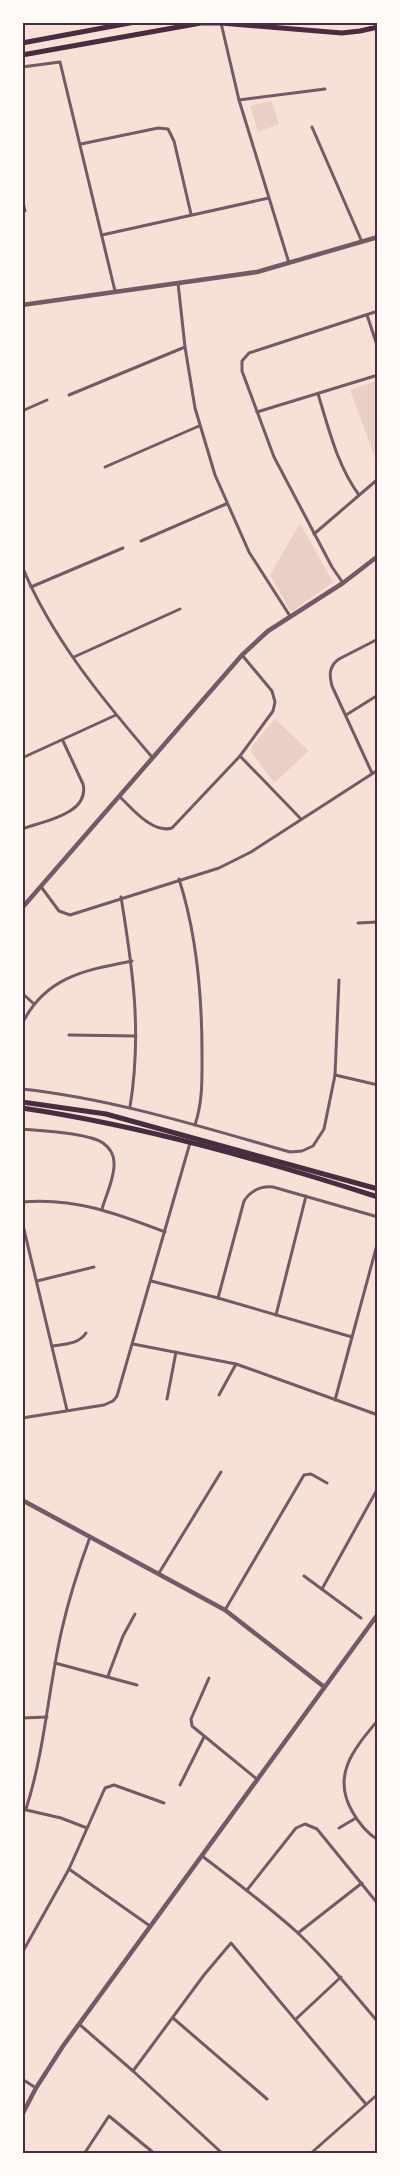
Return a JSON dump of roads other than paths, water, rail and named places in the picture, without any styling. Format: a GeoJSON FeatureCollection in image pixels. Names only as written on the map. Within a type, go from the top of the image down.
{"type":"FeatureCollection","features":[{"type":"Feature","properties":{"kind":"main road"},"geometry":{"type":"LineString","coordinates":[[22,43],[135,22]]}},
{"type":"Feature","properties":{"kind":"main road"},"geometry":{"type":"LineString","coordinates":[[22,55],[189,24],[221,23],[342,33],[378,27]]}},
{"type":"Feature","properties":{"kind":"main road"},"geometry":{"type":"LineString","coordinates":[[22,1102],[106,1114],[378,1189]]}},
{"type":"Feature","properties":{"kind":"main road"},"geometry":{"type":"LineString","coordinates":[[22,1108],[91,1119],[190,1144],[378,1197]]}},
{"type":"Feature","properties":{"kind":"street"},"geometry":{"type":"LineString","coordinates":[[221,23],[239,100],[289,263]]}},
{"type":"Feature","properties":{"kind":"street"},"geometry":{"type":"LineString","coordinates":[[22,67],[60,62],[115,291]]}},
{"type":"Feature","properties":{"kind":"street"},"geometry":{"type":"LineString","coordinates":[[239,100],[325,89]]}},
{"type":"Feature","properties":{"kind":"street"},"geometry":{"type":"LineString","coordinates":[[312,127],[362,242]]}},
{"type":"Feature","properties":{"kind":"street"},"geometry":{"type":"LineString","coordinates":[[81,144],[158,128],[168,129],[172,133],[192,214]]}},
{"type":"Feature","properties":{"kind":"street"},"geometry":{"type":"LineString","coordinates":[[22,198],[25,211]]}},
{"type":"Feature","properties":{"kind":"street"},"geometry":{"type":"LineString","coordinates":[[102,235],[269,198]]}},
{"type":"Feature","properties":{"kind":"street"},"geometry":{"type":"LineString","coordinates":[[22,306],[115,291],[257,272],[378,236]]}},
{"type":"Feature","properties":{"kind":"street"},"geometry":{"type":"LineString","coordinates":[[178,283],[185,347],[199,426],[226,504],[249,552],[290,616]]}},
{"type":"Feature","properties":{"kind":"street"},"geometry":{"type":"LineString","coordinates":[[343,584],[314,534],[274,457],[242,371],[242,361],[249,354],[378,311]]}},
{"type":"Feature","properties":{"kind":"street"},"geometry":{"type":"LineString","coordinates":[[367,315],[378,348]]}},
{"type":"Feature","properties":{"kind":"street"},"geometry":{"type":"LineString","coordinates":[[69,395],[185,347]]}},
{"type":"Feature","properties":{"kind":"street"},"geometry":{"type":"LineString","coordinates":[[257,412],[378,375]]}},
{"type":"Feature","properties":{"kind":"street"},"geometry":{"type":"LineString","coordinates":[[318,394],[339,461],[350,483],[359,495]]}},
{"type":"Feature","properties":{"kind":"street"},"geometry":{"type":"LineString","coordinates":[[22,412],[47,400]]}},
{"type":"Feature","properties":{"kind":"street"},"geometry":{"type":"LineString","coordinates":[[105,467],[199,426]]}},
{"type":"Feature","properties":{"kind":"street"},"geometry":{"type":"LineString","coordinates":[[314,534],[378,479]]}},
{"type":"Feature","properties":{"kind":"street"},"geometry":{"type":"LineString","coordinates":[[141,540],[226,504]]}},
{"type":"Feature","properties":{"kind":"street"},"geometry":{"type":"LineString","coordinates":[[31,587],[123,548]]}},
{"type":"Feature","properties":{"kind":"street"},"geometry":{"type":"LineString","coordinates":[[22,908],[42,888],[242,655],[268,631],[343,584],[378,556]]}},
{"type":"Feature","properties":{"kind":"street"},"geometry":{"type":"LineString","coordinates":[[22,566],[31,587],[60,638],[116,715],[152,758]]}},
{"type":"Feature","properties":{"kind":"street"},"geometry":{"type":"LineString","coordinates":[[74,657],[180,609]]}},
{"type":"Feature","properties":{"kind":"street"},"geometry":{"type":"LineString","coordinates":[[372,773],[332,686],[330,671],[338,659],[378,639]]}},
{"type":"Feature","properties":{"kind":"street"},"geometry":{"type":"LineString","coordinates":[[119,796],[156,827],[165,830],[172,828],[240,756],[271,716],[275,702],[270,687],[242,655]]}},
{"type":"Feature","properties":{"kind":"street"},"geometry":{"type":"LineString","coordinates":[[346,715],[378,695]]}},
{"type":"Feature","properties":{"kind":"street"},"geometry":{"type":"LineString","coordinates":[[22,758],[116,715]]}},
{"type":"Feature","properties":{"kind":"street"},"geometry":{"type":"LineString","coordinates":[[22,829],[74,810],[82,800],[83,784],[62,741]]}},
{"type":"Feature","properties":{"kind":"street"},"geometry":{"type":"LineString","coordinates":[[240,756],[300,818]]}},
{"type":"Feature","properties":{"kind":"street"},"geometry":{"type":"LineString","coordinates":[[42,888],[59,911],[66,914],[74,914],[227,864],[251,852],[300,818],[378,770]]}},
{"type":"Feature","properties":{"kind":"street"},"geometry":{"type":"LineString","coordinates":[[179,879],[190,922],[201,991],[202,1084],[199,1113],[195,1125]]}},
{"type":"Feature","properties":{"kind":"street"},"geometry":{"type":"LineString","coordinates":[[121,898],[135,985],[136,1036],[130,1107]]}},
{"type":"Feature","properties":{"kind":"street"},"geometry":{"type":"LineString","coordinates":[[358,923],[378,922]]}},
{"type":"Feature","properties":{"kind":"street"},"geometry":{"type":"LineString","coordinates":[[22,1024],[34,1004],[56,984],[76,974],[132,961]]}},
{"type":"Feature","properties":{"kind":"street"},"geometry":{"type":"LineString","coordinates":[[22,1089],[130,1107],[290,1152],[306,1150],[318,1140],[324,1129],[335,1075],[339,980]]}},
{"type":"Feature","properties":{"kind":"street"},"geometry":{"type":"LineString","coordinates":[[22,993],[34,1004]]}},
{"type":"Feature","properties":{"kind":"street"},"geometry":{"type":"LineString","coordinates":[[69,1035],[136,1036]]}},
{"type":"Feature","properties":{"kind":"street"},"geometry":{"type":"LineString","coordinates":[[335,1075],[378,1086]]}},
{"type":"Feature","properties":{"kind":"street"},"geometry":{"type":"LineString","coordinates":[[22,1129],[97,1140],[109,1148],[114,1170],[102,1209]]}},
{"type":"Feature","properties":{"kind":"street"},"geometry":{"type":"LineString","coordinates":[[22,1418],[110,1403],[118,1396],[192,1137]]}},
{"type":"Feature","properties":{"kind":"street"},"geometry":{"type":"LineString","coordinates":[[218,1298],[244,1201],[248,1195],[259,1188],[270,1186],[378,1217]]}},
{"type":"Feature","properties":{"kind":"street"},"geometry":{"type":"LineString","coordinates":[[276,1315],[306,1196]]}},
{"type":"Feature","properties":{"kind":"street"},"geometry":{"type":"LineString","coordinates":[[22,1202],[58,1202],[102,1209],[165,1232]]}},
{"type":"Feature","properties":{"kind":"street"},"geometry":{"type":"LineString","coordinates":[[22,1222],[68,1410]]}},
{"type":"Feature","properties":{"kind":"street"},"geometry":{"type":"LineString","coordinates":[[335,1400],[378,1241]]}},
{"type":"Feature","properties":{"kind":"street"},"geometry":{"type":"LineString","coordinates":[[37,1281],[94,1267]]}},
{"type":"Feature","properties":{"kind":"street"},"geometry":{"type":"LineString","coordinates":[[151,1281],[218,1298],[352,1338]]}},
{"type":"Feature","properties":{"kind":"street"},"geometry":{"type":"LineString","coordinates":[[52,1346],[76,1342],[84,1337],[86,1332]]}},
{"type":"Feature","properties":{"kind":"street"},"geometry":{"type":"LineString","coordinates":[[133,1344],[236,1364],[378,1414]]}},
{"type":"Feature","properties":{"kind":"street"},"geometry":{"type":"LineString","coordinates":[[167,1399],[176,1352]]}},
{"type":"Feature","properties":{"kind":"street"},"geometry":{"type":"LineString","coordinates":[[218,1395],[236,1364]]}},
{"type":"Feature","properties":{"kind":"street"},"geometry":{"type":"LineString","coordinates":[[159,1573],[221,1472]]}},
{"type":"Feature","properties":{"kind":"street"},"geometry":{"type":"LineString","coordinates":[[225,1610],[304,1475],[311,1474],[326,1483]]}},
{"type":"Feature","properties":{"kind":"street"},"geometry":{"type":"LineString","coordinates":[[322,1589],[378,1488]]}},
{"type":"Feature","properties":{"kind":"street"},"geometry":{"type":"LineString","coordinates":[[22,1500],[225,1610],[323,1686]]}},
{"type":"Feature","properties":{"kind":"street"},"geometry":{"type":"LineString","coordinates":[[87,1828],[71,1821],[24,1809],[37,1768],[66,1611],[90,1537]]}},
{"type":"Feature","properties":{"kind":"street"},"geometry":{"type":"LineString","coordinates":[[304,1576],[361,1618]]}},
{"type":"Feature","properties":{"kind":"street"},"geometry":{"type":"LineString","coordinates":[[108,1676],[123,1636],[135,1614]]}},
{"type":"Feature","properties":{"kind":"street"},"geometry":{"type":"LineString","coordinates":[[22,2114],[36,2088],[79,2024],[258,1780],[323,1686],[378,1614]]}},
{"type":"Feature","properties":{"kind":"street"},"geometry":{"type":"LineString","coordinates":[[55,1663],[137,1685]]}},
{"type":"Feature","properties":{"kind":"street"},"geometry":{"type":"LineString","coordinates":[[209,1678],[190,1718],[192,1726],[258,1780]]}},
{"type":"Feature","properties":{"kind":"street"},"geometry":{"type":"LineString","coordinates":[[22,1718],[47,1717]]}},
{"type":"Feature","properties":{"kind":"street"},"geometry":{"type":"LineString","coordinates":[[378,1720],[350,1758],[343,1778],[344,1792],[356,1818],[378,1840]]}},
{"type":"Feature","properties":{"kind":"street"},"geometry":{"type":"LineString","coordinates":[[180,1785],[204,1737]]}},
{"type":"Feature","properties":{"kind":"street"},"geometry":{"type":"LineString","coordinates":[[22,1953],[69,1869],[106,1786],[114,1785],[164,1803]]}},
{"type":"Feature","properties":{"kind":"street"},"geometry":{"type":"LineString","coordinates":[[339,1828],[356,1818]]}},
{"type":"Feature","properties":{"kind":"street"},"geometry":{"type":"LineString","coordinates":[[247,1890],[296,1828],[305,1824],[317,1829],[378,1904]]}},
{"type":"Feature","properties":{"kind":"street"},"geometry":{"type":"LineString","coordinates":[[202,1856],[247,1890],[298,1934],[341,1977],[378,2022]]}},
{"type":"Feature","properties":{"kind":"street"},"geometry":{"type":"LineString","coordinates":[[69,1869],[150,1926]]}},
{"type":"Feature","properties":{"kind":"street"},"geometry":{"type":"LineString","coordinates":[[298,1934],[362,1883]]}},
{"type":"Feature","properties":{"kind":"street"},"geometry":{"type":"LineString","coordinates":[[133,2070],[204,1975],[231,1943],[366,2103]]}},
{"type":"Feature","properties":{"kind":"street"},"geometry":{"type":"LineString","coordinates":[[296,2019],[341,1977]]}},
{"type":"Feature","properties":{"kind":"street"},"geometry":{"type":"LineString","coordinates":[[173,2018],[267,2099]]}},
{"type":"Feature","properties":{"kind":"street"},"geometry":{"type":"LineString","coordinates":[[79,2024],[133,2070],[222,2153]]}},
{"type":"Feature","properties":{"kind":"street"},"geometry":{"type":"LineString","coordinates":[[22,2079],[36,2088]]}},
{"type":"Feature","properties":{"kind":"street"},"geometry":{"type":"LineString","coordinates":[[310,2154],[378,2094]]}},
{"type":"Feature","properties":{"kind":"street"},"geometry":{"type":"LineString","coordinates":[[84,2154],[109,2116],[155,2154]]}}]}
